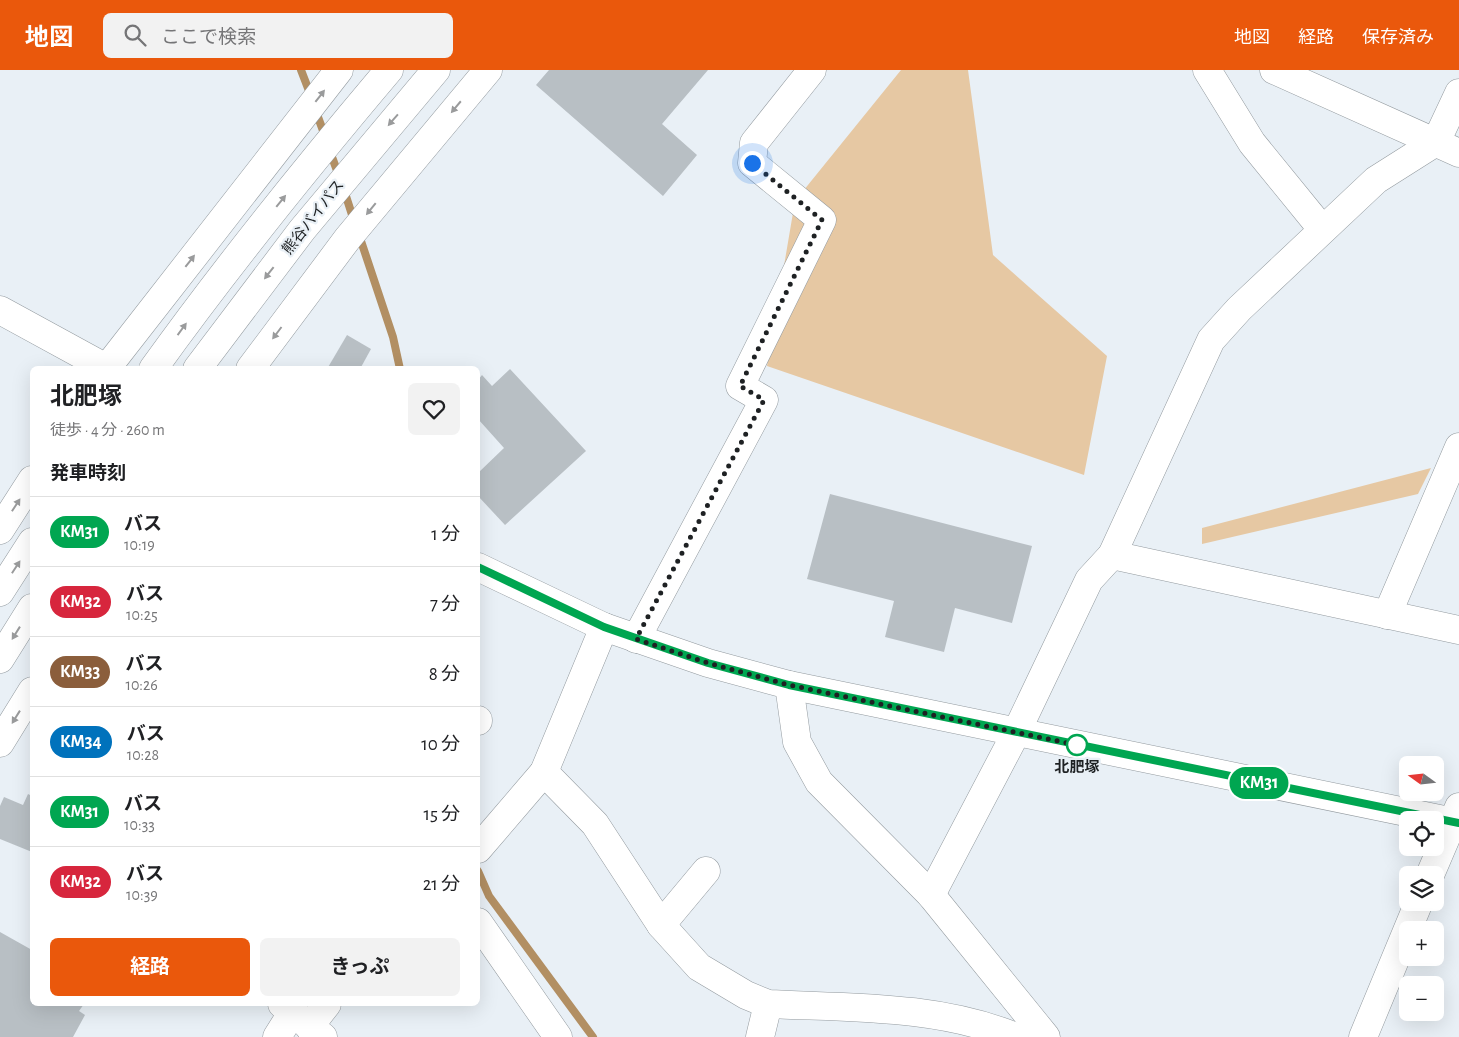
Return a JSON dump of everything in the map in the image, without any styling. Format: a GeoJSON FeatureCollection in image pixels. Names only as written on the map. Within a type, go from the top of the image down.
{"type":"FeatureCollection","features":[{"type":"Feature","properties":{"kind":"main road"},"geometry":{"type":"LineString","coordinates":[[109,366],[339,70]]}},
{"type":"Feature","properties":{"kind":"main road"},"geometry":{"type":"LineString","coordinates":[[155,366],[198,306],[275,208],[388,70]]}},
{"type":"Feature","properties":{"kind":"main road"},"geometry":{"type":"LineString","coordinates":[[252,366],[348,238],[488,70]]}},
{"type":"Feature","properties":{"kind":"main road"},"geometry":{"type":"LineString","coordinates":[[636,639],[764,400],[740,386],[822,220],[752,163],[754,143],[812,70]]}},
{"type":"Feature","properties":{"kind":"main road"},"geometry":{"type":"LineString","coordinates":[[1207,70],[1252,143],[1322,229]]}},
{"type":"Feature","properties":{"kind":"main road"},"geometry":{"type":"LineString","coordinates":[[1274,70],[1324,80],[1448,148]]}},
{"type":"Feature","properties":{"kind":"main road","name":"熊谷バイパス"},"geometry":{"type":"LineString","coordinates":[[199,366],[302,230],[430,76]]}},
{"type":"Feature","properties":{"kind":"main road"},"geometry":{"type":"LineString","coordinates":[[1448,148],[1459,93]]}},
{"type":"Feature","properties":{"kind":"main road"},"geometry":{"type":"LineString","coordinates":[[931,895],[1016,733],[1090,580],[1112,555],[1211,340],[1239,309],[1376,180],[1448,148]]}},
{"type":"Feature","properties":{"kind":"main road"},"geometry":{"type":"LineString","coordinates":[[0,310],[103,366]]}},
{"type":"Feature","properties":{"kind":"main road"},"geometry":{"type":"LineString","coordinates":[[1388,615],[1459,447]]}},
{"type":"Feature","properties":{"kind":"main road"},"geometry":{"type":"LineString","coordinates":[[0,530],[30,483]]}},
{"type":"Feature","properties":{"kind":"main road"},"geometry":{"type":"LineString","coordinates":[[0,592],[30,545]]}},
{"type":"Feature","properties":{"kind":"main road"},"geometry":{"type":"LineString","coordinates":[[1112,555],[1459,630]]}},
{"type":"Feature","properties":{"kind":"main road"},"geometry":{"type":"LineString","coordinates":[[480,568],[604,627],[708,663],[789,685],[1016,733],[1457,818],[1434,866]]}},
{"type":"Feature","properties":{"kind":"main road"},"geometry":{"type":"LineString","coordinates":[[0,658],[30,611]]}},
{"type":"Feature","properties":{"kind":"main road"},"geometry":{"type":"LineString","coordinates":[[480,846],[544,772],[604,627]]}},
{"type":"Feature","properties":{"kind":"main road"},"geometry":{"type":"LineString","coordinates":[[789,685],[796,742],[819,782],[931,895],[1046,1037]]}},
{"type":"Feature","properties":{"kind":"main road"},"geometry":{"type":"LineString","coordinates":[[0,743],[30,694]]}},
{"type":"Feature","properties":{"kind":"main road"},"geometry":{"type":"LineString","coordinates":[[544,772],[595,824],[661,925],[699,967],[746,995],[768,1004],[914,1010],[989,1026],[1016,1037]]}},
{"type":"Feature","properties":{"kind":"main road"},"geometry":{"type":"LineString","coordinates":[[661,925],[706,871]]}},
{"type":"Feature","properties":{"kind":"main road"},"geometry":{"type":"LineString","coordinates":[[1363,1037],[1415,911]]}},
{"type":"Feature","properties":{"kind":"main road"},"geometry":{"type":"LineString","coordinates":[[480,925],[558,1037]]}},
{"type":"Feature","properties":{"kind":"main road"},"geometry":{"type":"LineString","coordinates":[[760,1037],[768,1004]]}},
{"type":"Feature","properties":{"kind":"main road"},"geometry":{"type":"LineString","coordinates":[[277,1037],[324,1006]]}},
{"type":"Feature","properties":{"kind":"shaded area"},"geometry":{"type":"Polygon","coordinates":[[[901,70],[968,70],[993,255],[1107,356],[1084,475],[767,366],[795,201],[901,70]]]}},
{"type":"Feature","properties":{"kind":"shaded area"},"geometry":{"type":"Polygon","coordinates":[[[1431,468],[1418,494],[1202,544],[1202,528],[1431,468]]]}},
{"type":"Feature","properties":{"kind":"building"},"geometry":{"type":"Polygon","coordinates":[[[549,70],[708,70],[662,124],[697,155],[663,196],[536,85],[549,70]]]}},
{"type":"Feature","properties":{"kind":"building"},"geometry":{"type":"Polygon","coordinates":[[[347,335],[371,349],[362,366],[329,366],[347,335]]]}},
{"type":"Feature","properties":{"kind":"building"},"geometry":{"type":"Polygon","coordinates":[[[510,369],[586,451],[505,525],[480,498],[480,471],[504,448],[480,421],[480,378],[482,375],[492,386],[510,369]]]}},
{"type":"Feature","properties":{"kind":"building"},"geometry":{"type":"Polygon","coordinates":[[[830,494],[1032,546],[1012,623],[955,608],[944,652],[885,637],[894,601],[807,579],[830,494]]]}},
{"type":"Feature","properties":{"kind":"building"},"geometry":{"type":"Polygon","coordinates":[[[28,794],[30,795],[30,851],[0,839],[0,806],[4,797],[23,805],[28,794]]]}},
{"type":"Feature","properties":{"kind":"building"},"geometry":{"type":"Polygon","coordinates":[[[0,932],[30,949],[30,1006],[83,1006],[79,1011],[85,1015],[73,1037],[0,1037],[0,932]]]}},
{"type":"Feature","properties":{"kind":"waterway"},"geometry":{"type":"LineString","coordinates":[[301,70],[311,96]]}},
{"type":"Feature","properties":{"kind":"waterway"},"geometry":{"type":"LineString","coordinates":[[315,109],[325,136]]}},
{"type":"Feature","properties":{"kind":"waterway"},"geometry":{"type":"LineString","coordinates":[[329,149],[339,176]]}},
{"type":"Feature","properties":{"kind":"waterway"},"geometry":{"type":"LineString","coordinates":[[344,190],[354,221]]}},
{"type":"Feature","properties":{"kind":"waterway"},"geometry":{"type":"LineString","coordinates":[[359,235],[393,337],[399,366]]}},
{"type":"Feature","properties":{"kind":"waterway"},"geometry":{"type":"LineString","coordinates":[[480,876],[489,896],[593,1037]]}},
{"type":"Feature","properties":{"kind":"bus line","name":"KM31"},"geometry":{"type":"LineString","coordinates":[[480,568],[604,627],[708,663],[789,685],[1459,823]]}},
{"type":"Feature","properties":{"kind":"place","name":"北肥塚"},"geometry":{"type":"Point","coordinates":[1077,745]}},
{"type":"Feature","properties":{"kind":"route"},"geometry":{"type":"LineString","coordinates":[[752,163],[822,220],[740,386],[764,400],[636,639],[708,663],[789,685],[1077,745]]}}]}
